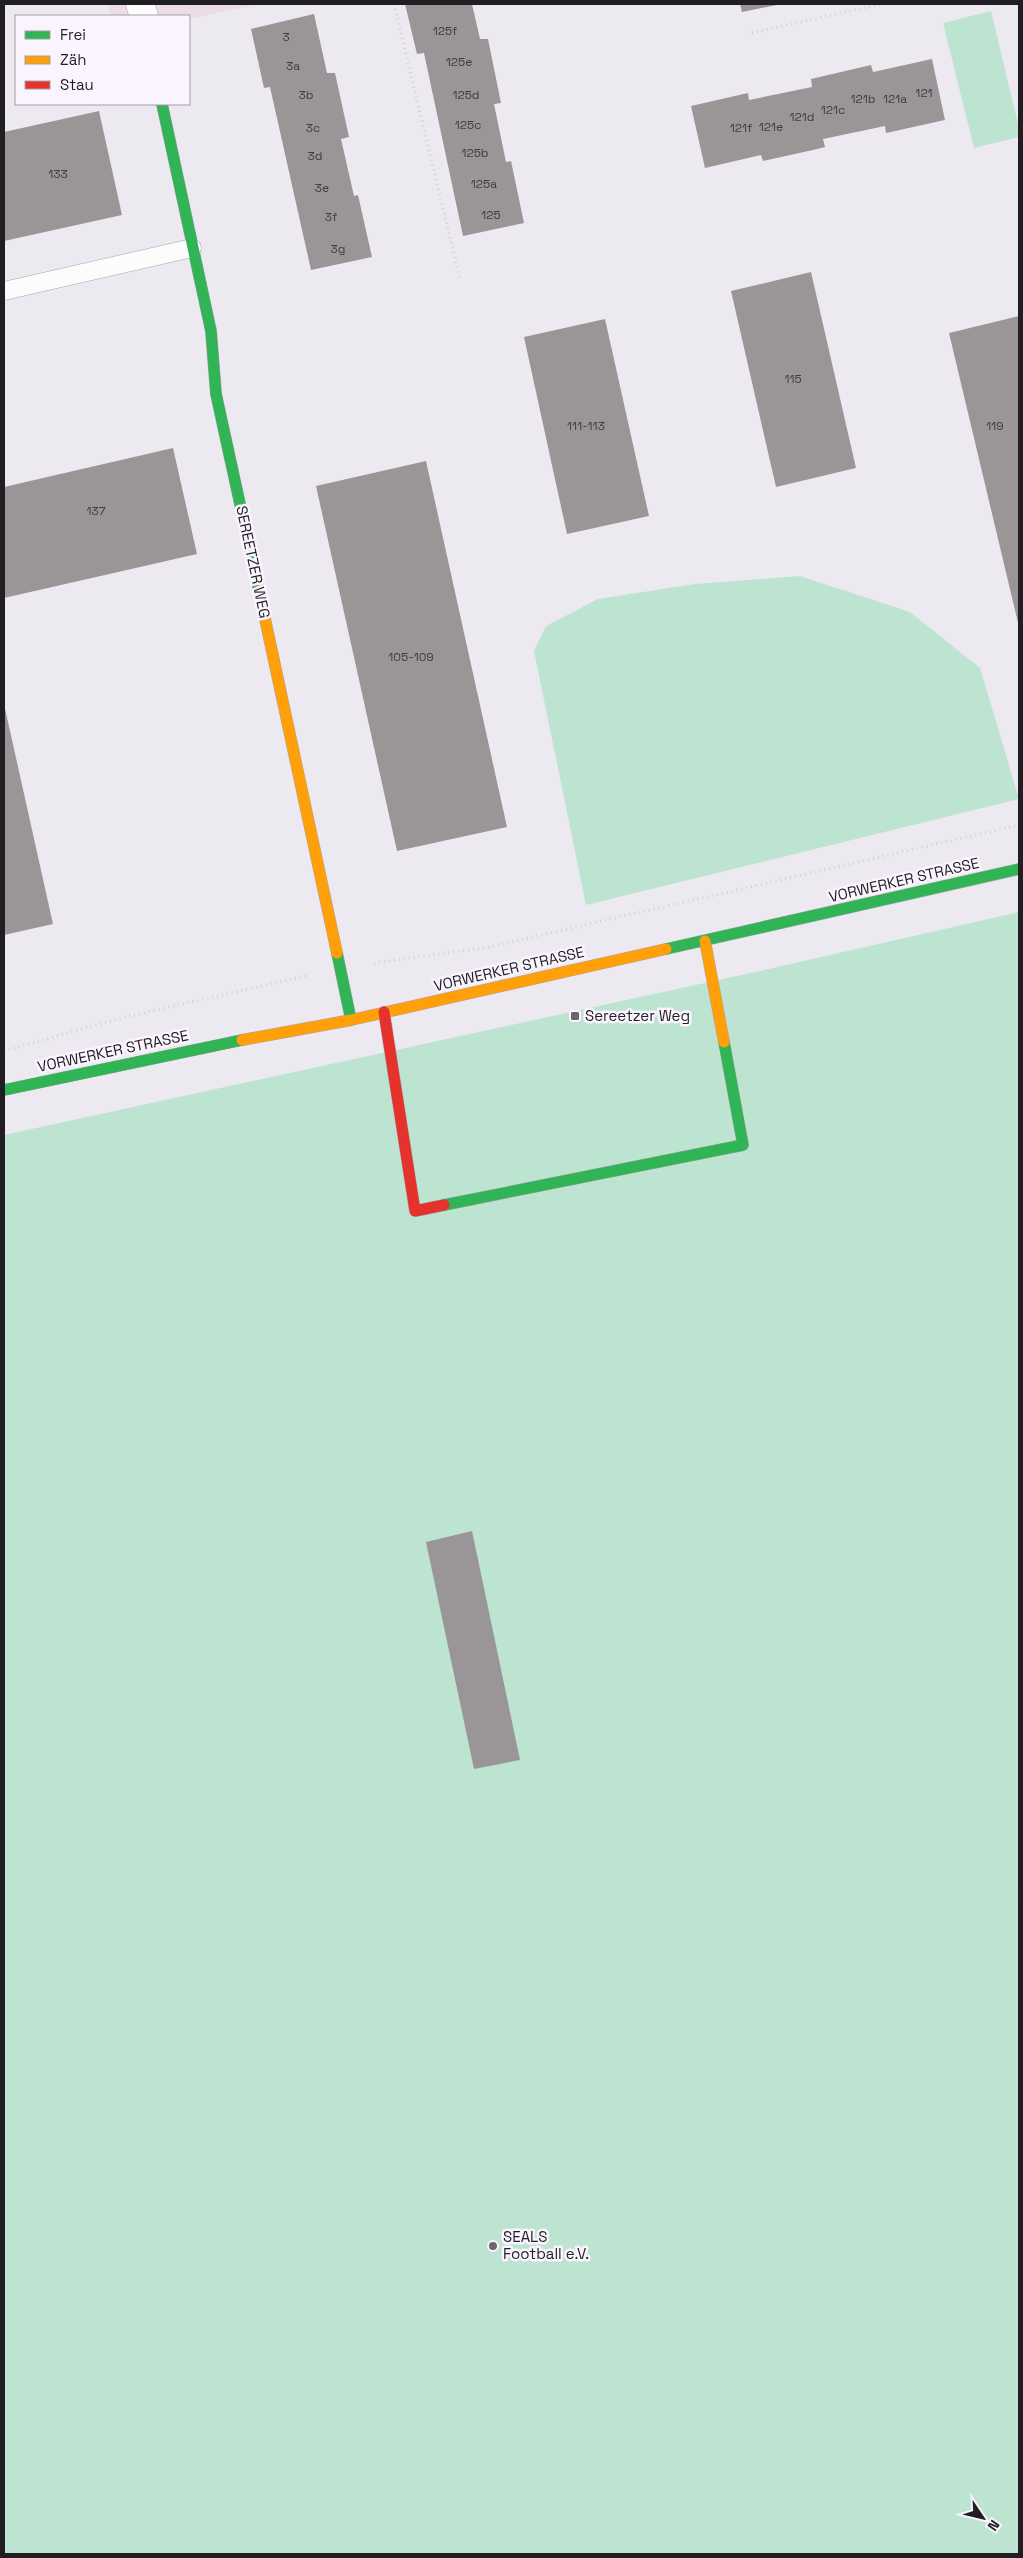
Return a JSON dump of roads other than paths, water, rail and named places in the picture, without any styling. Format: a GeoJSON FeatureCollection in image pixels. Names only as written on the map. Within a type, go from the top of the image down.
{"type":"FeatureCollection","features":[{"type":"Feature","properties":{"kind":"street","name":"SEREETZER WEG"},"geometry":{"type":"LineString","coordinates":[[162,105],[211,331],[216,394],[351,1020]]}},
{"type":"Feature","properties":{"kind":"street","name":"VORWERKER STRASSE"},"geometry":{"type":"LineString","coordinates":[[4,1090],[213,1045],[351,1020],[1019,869]]}},
{"type":"Feature","properties":{"kind":"street"},"geometry":{"type":"LineString","coordinates":[[384,1012],[415,1211],[743,1145],[705,941]]}},
{"type":"Feature","properties":{"kind":"lane"},"geometry":{"type":"LineString","coordinates":[[4,291],[192,248]]}},
{"type":"Feature","properties":{"kind":"place","name":"Sereetzer Weg"},"geometry":{"type":"Point","coordinates":[575,1016]}},
{"type":"Feature","properties":{"kind":"place","name":"SEALS Football e.V."},"geometry":{"type":"Point","coordinates":[493,2246]}}]}
